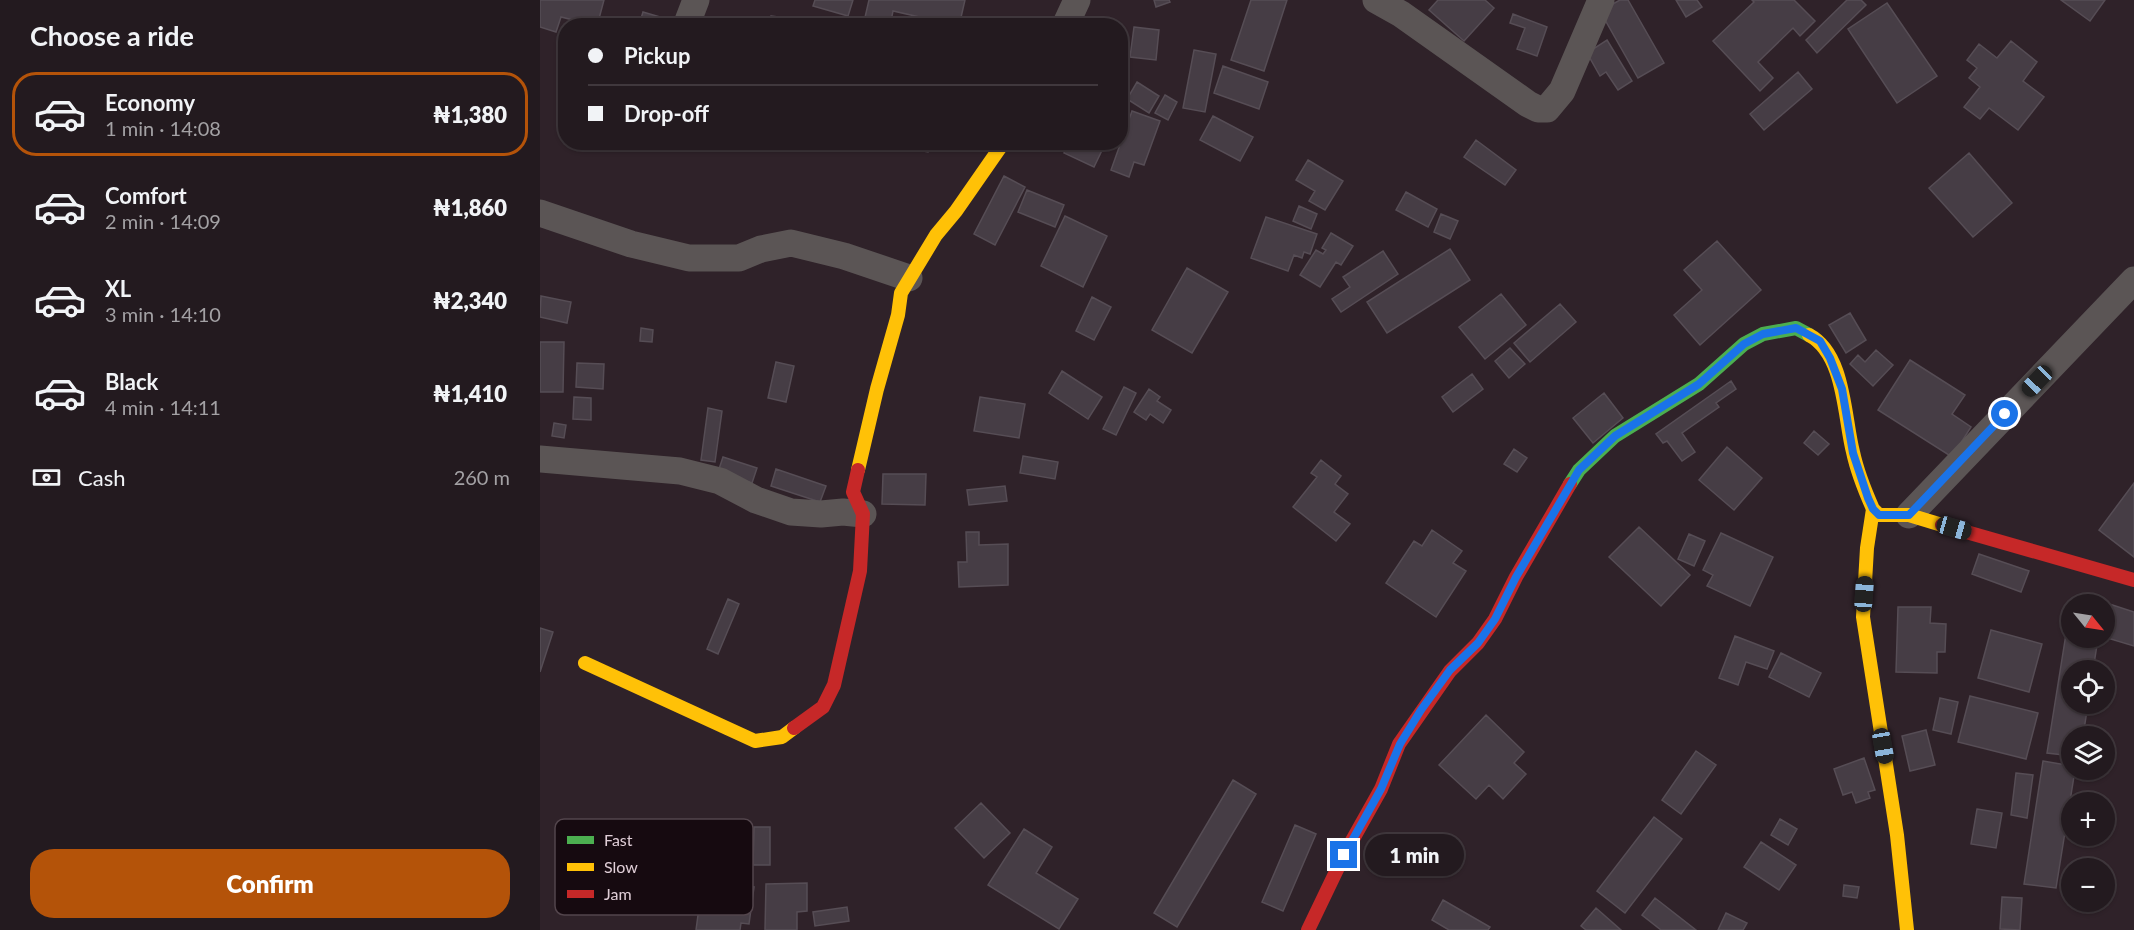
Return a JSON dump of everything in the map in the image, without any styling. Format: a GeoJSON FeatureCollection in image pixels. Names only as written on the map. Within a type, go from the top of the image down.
{"type":"FeatureCollection","features":[{"type":"Feature","properties":{"kind":"street"},"geometry":{"type":"LineString","coordinates":[[689,18],[696,0]]}},
{"type":"Feature","properties":{"kind":"street"},"geometry":{"type":"LineString","coordinates":[[1069,18],[1077,0]]}},
{"type":"Feature","properties":{"kind":"street"},"geometry":{"type":"LineString","coordinates":[[1376,0],[1401,14],[1527,104],[1547,110],[1562,91],[1601,0]]}},
{"type":"Feature","properties":{"kind":"street"},"geometry":{"type":"LineString","coordinates":[[585,663],[755,741],[782,738],[823,707],[834,685],[860,571],[863,514],[853,492],[874,401],[898,315],[901,293],[936,235],[956,211],[998,150]]}},
{"type":"Feature","properties":{"kind":"street"},"geometry":{"type":"LineString","coordinates":[[540,213],[631,244],[689,258],[739,258],[761,249],[791,243],[844,256],[909,278]]}},
{"type":"Feature","properties":{"kind":"street"},"geometry":{"type":"LineString","coordinates":[[1909,515],[2134,280]]}},
{"type":"Feature","properties":{"kind":"street"},"geometry":{"type":"LineString","coordinates":[[1308,930],[1344,855],[1381,789],[1405,736],[1450,670],[1478,643],[1495,619],[1516,577],[1579,470],[1615,436],[1699,384],[1744,344],[1763,334],[1796,328],[1820,341],[1830,358],[1842,389],[1853,453],[1873,509],[1879,515],[1909,515],[2134,580]]}},
{"type":"Feature","properties":{"kind":"street"},"geometry":{"type":"LineString","coordinates":[[540,459],[680,471],[720,481],[756,500],[791,512],[863,514]]}},
{"type":"Feature","properties":{"kind":"street"},"geometry":{"type":"LineString","coordinates":[[1873,509],[1863,617],[1897,835],[1907,930]]}},
{"type":"Feature","properties":{"kind":"building"},"geometry":{"type":"Polygon","coordinates":[[[540,0],[604,0],[599,18],[561,17],[558,18],[556,32],[540,27],[540,0]]]}},
{"type":"Feature","properties":{"kind":"building"},"geometry":{"type":"Polygon","coordinates":[[[815,0],[853,0],[848,16],[813,6],[815,0]]]}},
{"type":"Feature","properties":{"kind":"building"},"geometry":{"type":"Polygon","coordinates":[[[869,0],[965,0],[961,18],[924,18],[893,11],[892,18],[865,18],[869,0]]]}},
{"type":"Feature","properties":{"kind":"building"},"geometry":{"type":"Polygon","coordinates":[[[1154,0],[1169,0],[1170,2],[1156,7],[1154,0]]]}},
{"type":"Feature","properties":{"kind":"building"},"geometry":{"type":"Polygon","coordinates":[[[1251,0],[1287,0],[1264,71],[1231,60],[1251,0]]]}},
{"type":"Feature","properties":{"kind":"building"},"geometry":{"type":"Polygon","coordinates":[[[1438,0],[1485,0],[1494,8],[1464,41],[1429,10],[1438,0]]]}},
{"type":"Feature","properties":{"kind":"building"},"geometry":{"type":"Polygon","coordinates":[[[1620,0],[1628,0],[1664,63],[1638,78],[1600,11],[1620,0]]]}},
{"type":"Feature","properties":{"kind":"building"},"geometry":{"type":"Polygon","coordinates":[[[1676,0],[1697,0],[1702,7],[1686,17],[1676,0]]]}},
{"type":"Feature","properties":{"kind":"building"},"geometry":{"type":"Polygon","coordinates":[[[1752,0],[1794,0],[1815,21],[1800,36],[1793,28],[1758,62],[1773,78],[1760,91],[1713,41],[1754,2],[1752,0]]]}},
{"type":"Feature","properties":{"kind":"building"},"geometry":{"type":"Polygon","coordinates":[[[1847,0],[1861,0],[1866,5],[1817,53],[1806,40],[1847,0]]]}},
{"type":"Feature","properties":{"kind":"building"},"geometry":{"type":"Polygon","coordinates":[[[2061,0],[2105,0],[2090,21],[2061,0]]]}},
{"type":"Feature","properties":{"kind":"building"},"geometry":{"type":"Polygon","coordinates":[[[1887,3],[1937,76],[1897,103],[1848,29],[1887,3]]]}},
{"type":"Feature","properties":{"kind":"building"},"geometry":{"type":"Polygon","coordinates":[[[643,12],[664,18],[641,18],[643,12]]]}},
{"type":"Feature","properties":{"kind":"building"},"geometry":{"type":"Polygon","coordinates":[[[1513,14],[1547,27],[1537,56],[1517,49],[1525,28],[1510,23],[1513,14]]]}},
{"type":"Feature","properties":{"kind":"building"},"geometry":{"type":"Polygon","coordinates":[[[1134,27],[1159,30],[1156,60],[1130,57],[1134,27]]]}},
{"type":"Feature","properties":{"kind":"building"},"geometry":{"type":"Polygon","coordinates":[[[1607,40],[1632,81],[1618,90],[1606,72],[1600,76],[1587,53],[1607,40]]]}},
{"type":"Feature","properties":{"kind":"building"},"geometry":{"type":"Polygon","coordinates":[[[2011,41],[2037,62],[2023,81],[2044,97],[2018,130],[1989,108],[1980,119],[1964,107],[1980,87],[1969,78],[1977,68],[1967,60],[1979,44],[1997,58],[2011,41]]]}},
{"type":"Feature","properties":{"kind":"building"},"geometry":{"type":"Polygon","coordinates":[[[1194,50],[1216,54],[1205,112],[1183,108],[1194,50]]]}},
{"type":"Feature","properties":{"kind":"building"},"geometry":{"type":"Polygon","coordinates":[[[1223,66],[1268,82],[1259,109],[1214,93],[1223,66]]]}},
{"type":"Feature","properties":{"kind":"building"},"geometry":{"type":"Polygon","coordinates":[[[1798,72],[1812,89],[1764,130],[1750,114],[1798,72]]]}},
{"type":"Feature","properties":{"kind":"building"},"geometry":{"type":"Polygon","coordinates":[[[1137,82],[1159,96],[1149,113],[1128,100],[1137,82]]]}},
{"type":"Feature","properties":{"kind":"building"},"geometry":{"type":"Polygon","coordinates":[[[1165,95],[1177,102],[1168,120],[1155,113],[1165,95]]]}},
{"type":"Feature","properties":{"kind":"building"},"geometry":{"type":"Polygon","coordinates":[[[1132,111],[1160,121],[1144,165],[1134,162],[1129,177],[1111,170],[1118,150],[1128,150],[1128,122],[1132,111]]]}},
{"type":"Feature","properties":{"kind":"building"},"geometry":{"type":"Polygon","coordinates":[[[1213,116],[1253,137],[1240,161],[1200,140],[1213,116]]]}},
{"type":"Feature","properties":{"kind":"building"},"geometry":{"type":"Polygon","coordinates":[[[1476,140],[1516,170],[1505,185],[1464,157],[1476,140]]]}},
{"type":"Feature","properties":{"kind":"building"},"geometry":{"type":"Polygon","coordinates":[[[1065,150],[1102,150],[1094,167],[1064,153],[1065,150]]]}},
{"type":"Feature","properties":{"kind":"building"},"geometry":{"type":"Polygon","coordinates":[[[1969,153],[2012,203],[1973,237],[1929,188],[1969,153]]]}},
{"type":"Feature","properties":{"kind":"building"},"geometry":{"type":"Polygon","coordinates":[[[1308,160],[1343,181],[1325,210],[1309,201],[1315,191],[1296,180],[1308,160]]]}},
{"type":"Feature","properties":{"kind":"building"},"geometry":{"type":"Polygon","coordinates":[[[1004,176],[1025,187],[995,245],[974,234],[1004,176]]]}},
{"type":"Feature","properties":{"kind":"building"},"geometry":{"type":"Polygon","coordinates":[[[1027,190],[1064,205],[1055,227],[1018,212],[1027,190]]]}},
{"type":"Feature","properties":{"kind":"building"},"geometry":{"type":"Polygon","coordinates":[[[1406,192],[1437,209],[1428,227],[1396,210],[1406,192]]]}},
{"type":"Feature","properties":{"kind":"building"},"geometry":{"type":"Polygon","coordinates":[[[1299,206],[1317,214],[1311,229],[1293,221],[1299,206]]]}},
{"type":"Feature","properties":{"kind":"building"},"geometry":{"type":"Polygon","coordinates":[[[1441,214],[1458,221],[1450,239],[1434,232],[1441,214]]]}},
{"type":"Feature","properties":{"kind":"building"},"geometry":{"type":"Polygon","coordinates":[[[1065,216],[1107,236],[1083,287],[1041,266],[1065,216]]]}},
{"type":"Feature","properties":{"kind":"building"},"geometry":{"type":"Polygon","coordinates":[[[1266,217],[1317,234],[1310,254],[1304,252],[1302,258],[1294,255],[1288,271],[1251,258],[1266,217]]]}},
{"type":"Feature","properties":{"kind":"building"},"geometry":{"type":"Polygon","coordinates":[[[1331,233],[1353,246],[1341,265],[1336,262],[1320,287],[1300,275],[1316,250],[1323,254],[1326,250],[1322,248],[1331,233]]]}},
{"type":"Feature","properties":{"kind":"building"},"geometry":{"type":"Polygon","coordinates":[[[1717,241],[1761,290],[1700,345],[1674,315],[1702,290],[1684,270],[1717,241]]]}},
{"type":"Feature","properties":{"kind":"building"},"geometry":{"type":"Polygon","coordinates":[[[1450,249],[1470,280],[1387,333],[1367,302],[1450,249]]]}},
{"type":"Feature","properties":{"kind":"building"},"geometry":{"type":"Polygon","coordinates":[[[1383,251],[1398,274],[1341,312],[1332,299],[1350,287],[1343,277],[1383,251]]]}},
{"type":"Feature","properties":{"kind":"building"},"geometry":{"type":"Polygon","coordinates":[[[1187,268],[1228,292],[1192,353],[1152,330],[1187,268]]]}},
{"type":"Feature","properties":{"kind":"building"},"geometry":{"type":"Polygon","coordinates":[[[1501,294],[1526,325],[1485,359],[1459,327],[1501,294]]]}},
{"type":"Feature","properties":{"kind":"building"},"geometry":{"type":"Polygon","coordinates":[[[541,296],[571,302],[567,323],[540,317],[541,296]]]}},
{"type":"Feature","properties":{"kind":"building"},"geometry":{"type":"Polygon","coordinates":[[[1092,297],[1111,307],[1094,340],[1076,331],[1092,297]]]}},
{"type":"Feature","properties":{"kind":"building"},"geometry":{"type":"Polygon","coordinates":[[[1560,304],[1576,322],[1530,362],[1514,343],[1560,304]]]}},
{"type":"Feature","properties":{"kind":"building"},"geometry":{"type":"Polygon","coordinates":[[[1850,313],[1866,340],[1846,353],[1829,325],[1850,313]]]}},
{"type":"Feature","properties":{"kind":"building"},"geometry":{"type":"Polygon","coordinates":[[[641,328],[653,330],[652,342],[640,341],[641,328]]]}},
{"type":"Feature","properties":{"kind":"building"},"geometry":{"type":"Polygon","coordinates":[[[540,342],[564,342],[563,392],[540,392],[540,342]]]}},
{"type":"Feature","properties":{"kind":"building"},"geometry":{"type":"Polygon","coordinates":[[[1510,348],[1525,364],[1509,378],[1495,361],[1510,348]]]}},
{"type":"Feature","properties":{"kind":"building"},"geometry":{"type":"Polygon","coordinates":[[[1876,350],[1893,365],[1873,386],[1850,364],[1858,355],[1865,362],[1876,350]]]}},
{"type":"Feature","properties":{"kind":"building"},"geometry":{"type":"Polygon","coordinates":[[[1910,360],[1965,395],[1952,414],[1971,427],[1952,457],[1878,410],[1910,360]]]}},
{"type":"Feature","properties":{"kind":"building"},"geometry":{"type":"Polygon","coordinates":[[[776,362],[794,366],[786,402],[768,398],[776,362]]]}},
{"type":"Feature","properties":{"kind":"building"},"geometry":{"type":"Polygon","coordinates":[[[577,363],[604,364],[603,389],[576,387],[577,363]]]}},
{"type":"Feature","properties":{"kind":"building"},"geometry":{"type":"Polygon","coordinates":[[[1062,371],[1102,397],[1088,419],[1049,393],[1062,371]]]}},
{"type":"Feature","properties":{"kind":"building"},"geometry":{"type":"Polygon","coordinates":[[[1472,374],[1483,389],[1453,412],[1442,397],[1472,374]]]}},
{"type":"Feature","properties":{"kind":"building"},"geometry":{"type":"Polygon","coordinates":[[[1731,381],[1736,389],[1716,403],[1719,407],[1682,433],[1695,452],[1682,461],[1667,441],[1663,443],[1656,434],[1731,381]]]}},
{"type":"Feature","properties":{"kind":"building"},"geometry":{"type":"Polygon","coordinates":[[[1124,387],[1136,393],[1116,435],[1103,429],[1124,387]]]}},
{"type":"Feature","properties":{"kind":"building"},"geometry":{"type":"Polygon","coordinates":[[[1149,389],[1160,397],[1157,401],[1171,410],[1163,423],[1150,414],[1146,420],[1134,412],[1149,389]]]}},
{"type":"Feature","properties":{"kind":"building"},"geometry":{"type":"Polygon","coordinates":[[[1604,393],[1623,418],[1593,443],[1573,418],[1604,393]]]}},
{"type":"Feature","properties":{"kind":"building"},"geometry":{"type":"Polygon","coordinates":[[[574,397],[591,398],[591,420],[573,419],[574,397]]]}},
{"type":"Feature","properties":{"kind":"building"},"geometry":{"type":"Polygon","coordinates":[[[980,397],[1025,404],[1019,438],[974,431],[980,397]]]}},
{"type":"Feature","properties":{"kind":"building"},"geometry":{"type":"Polygon","coordinates":[[[708,408],[722,411],[715,462],[701,460],[708,408]]]}},
{"type":"Feature","properties":{"kind":"building"},"geometry":{"type":"Polygon","coordinates":[[[554,423],[566,425],[564,438],[552,436],[554,423]]]}},
{"type":"Feature","properties":{"kind":"building"},"geometry":{"type":"Polygon","coordinates":[[[1814,431],[1829,444],[1818,455],[1804,443],[1814,431]]]}},
{"type":"Feature","properties":{"kind":"building"},"geometry":{"type":"Polygon","coordinates":[[[1727,447],[1762,478],[1734,510],[1699,480],[1727,447]]]}},
{"type":"Feature","properties":{"kind":"building"},"geometry":{"type":"Polygon","coordinates":[[[1514,449],[1527,458],[1517,472],[1504,464],[1514,449]]]}},
{"type":"Feature","properties":{"kind":"building"},"geometry":{"type":"Polygon","coordinates":[[[1023,456],[1058,462],[1055,479],[1020,473],[1023,456]]]}},
{"type":"Feature","properties":{"kind":"building"},"geometry":{"type":"Polygon","coordinates":[[[723,457],[757,468],[752,483],[718,472],[723,457]]]}},
{"type":"Feature","properties":{"kind":"building"},"geometry":{"type":"Polygon","coordinates":[[[1321,460],[1341,476],[1335,484],[1348,494],[1334,512],[1350,524],[1336,541],[1293,507],[1317,477],[1311,473],[1321,460]]]}},
{"type":"Feature","properties":{"kind":"building"},"geometry":{"type":"Polygon","coordinates":[[[776,469],[826,486],[820,502],[771,486],[776,469]]]}},
{"type":"Feature","properties":{"kind":"building"},"geometry":{"type":"Polygon","coordinates":[[[883,474],[926,474],[925,505],[882,504],[883,474]]]}},
{"type":"Feature","properties":{"kind":"building"},"geometry":{"type":"Polygon","coordinates":[[[2134,483],[2134,557],[2099,530],[2134,483]]]}},
{"type":"Feature","properties":{"kind":"building"},"geometry":{"type":"Polygon","coordinates":[[[1005,486],[1007,501],[969,505],[967,490],[1005,486]]]}},
{"type":"Feature","properties":{"kind":"building"},"geometry":{"type":"Polygon","coordinates":[[[1639,527],[1690,575],[1661,606],[1609,557],[1639,527]]]}},
{"type":"Feature","properties":{"kind":"building"},"geometry":{"type":"Polygon","coordinates":[[[1432,530],[1462,551],[1453,563],[1466,571],[1436,617],[1386,583],[1414,541],[1422,546],[1432,530]]]}},
{"type":"Feature","properties":{"kind":"building"},"geometry":{"type":"Polygon","coordinates":[[[966,532],[979,532],[979,545],[1008,544],[1008,585],[959,587],[958,562],[967,562],[966,532]]]}},
{"type":"Feature","properties":{"kind":"building"},"geometry":{"type":"Polygon","coordinates":[[[1721,533],[1773,557],[1750,606],[1707,586],[1713,575],[1703,570],[1721,533]]]}},
{"type":"Feature","properties":{"kind":"building"},"geometry":{"type":"Polygon","coordinates":[[[1689,534],[1705,541],[1694,566],[1678,559],[1689,534]]]}},
{"type":"Feature","properties":{"kind":"building"},"geometry":{"type":"Polygon","coordinates":[[[1979,554],[2029,571],[2021,592],[1972,574],[1979,554]]]}},
{"type":"Feature","properties":{"kind":"building"},"geometry":{"type":"Polygon","coordinates":[[[728,599],[739,604],[718,654],[707,649],[728,599]]]}},
{"type":"Feature","properties":{"kind":"building"},"geometry":{"type":"Polygon","coordinates":[[[2115,606],[2134,612],[2134,646],[2115,640],[2115,606]]]}},
{"type":"Feature","properties":{"kind":"building"},"geometry":{"type":"Polygon","coordinates":[[[1898,607],[1931,607],[1930,623],[1946,624],[1945,652],[1937,652],[1937,673],[1896,672],[1898,607]]]}},
{"type":"Feature","properties":{"kind":"building"},"geometry":{"type":"Polygon","coordinates":[[[540,628],[553,632],[540,672],[540,628]]]}},
{"type":"Feature","properties":{"kind":"building"},"geometry":{"type":"Polygon","coordinates":[[[1991,630],[2042,644],[2029,692],[1978,678],[1991,630]]]}},
{"type":"Feature","properties":{"kind":"building"},"geometry":{"type":"Polygon","coordinates":[[[1735,636],[1774,651],[1767,669],[1746,662],[1738,685],[1719,678],[1735,636]]]}},
{"type":"Feature","properties":{"kind":"building"},"geometry":{"type":"Polygon","coordinates":[[[2064,648],[2097,648],[2095,660],[2062,660],[2064,648]]]}},
{"type":"Feature","properties":{"kind":"building"},"geometry":{"type":"Polygon","coordinates":[[[1781,653],[1821,673],[1809,697],[1769,677],[1781,653]]]}},
{"type":"Feature","properties":{"kind":"building"},"geometry":{"type":"Polygon","coordinates":[[[2061,665],[2061,714],[2086,714],[2085,726],[2061,726],[2061,755],[2047,753],[2061,665]]]}},
{"type":"Feature","properties":{"kind":"building"},"geometry":{"type":"Polygon","coordinates":[[[1970,696],[2038,713],[2026,759],[1958,742],[1970,696]]]}},
{"type":"Feature","properties":{"kind":"building"},"geometry":{"type":"Polygon","coordinates":[[[1940,698],[1958,702],[1951,734],[1933,730],[1940,698]]]}},
{"type":"Feature","properties":{"kind":"building"},"geometry":{"type":"Polygon","coordinates":[[[1486,715],[1524,752],[1514,763],[1526,774],[1503,799],[1489,785],[1476,799],[1439,765],[1486,715]]]}},
{"type":"Feature","properties":{"kind":"building"},"geometry":{"type":"Polygon","coordinates":[[[1926,730],[1935,765],[1910,771],[1902,736],[1926,730]]]}},
{"type":"Feature","properties":{"kind":"building"},"geometry":{"type":"Polygon","coordinates":[[[1696,751],[1716,765],[1681,814],[1662,800],[1696,751]]]}},
{"type":"Feature","properties":{"kind":"building"},"geometry":{"type":"Polygon","coordinates":[[[1864,758],[1875,790],[1868,792],[1870,798],[1856,803],[1852,792],[1843,795],[1834,769],[1864,758]]]}},
{"type":"Feature","properties":{"kind":"building"},"geometry":{"type":"Polygon","coordinates":[[[2043,761],[2061,764],[2061,780],[2073,780],[2071,792],[2061,792],[2063,846],[2056,888],[2024,884],[2043,761]]]}},
{"type":"Feature","properties":{"kind":"building"},"geometry":{"type":"Polygon","coordinates":[[[2016,773],[2033,775],[2027,818],[2011,815],[2016,773]]]}},
{"type":"Feature","properties":{"kind":"building"},"geometry":{"type":"Polygon","coordinates":[[[1233,780],[1256,794],[1177,927],[1154,913],[1233,780]]]}},
{"type":"Feature","properties":{"kind":"building"},"geometry":{"type":"Polygon","coordinates":[[[981,803],[1010,833],[984,858],[955,828],[981,803]]]}},
{"type":"Feature","properties":{"kind":"building"},"geometry":{"type":"Polygon","coordinates":[[[1977,809],[2002,813],[1996,848],[1971,844],[1977,809]]]}},
{"type":"Feature","properties":{"kind":"building"},"geometry":{"type":"Polygon","coordinates":[[[1654,817],[1682,839],[1625,913],[1597,891],[1654,817]]]}},
{"type":"Feature","properties":{"kind":"building"},"geometry":{"type":"Polygon","coordinates":[[[1780,819],[1797,829],[1788,845],[1771,835],[1780,819]]]}},
{"type":"Feature","properties":{"kind":"building"},"geometry":{"type":"Polygon","coordinates":[[[1295,825],[1316,834],[1283,911],[1262,902],[1295,825]]]}},
{"type":"Feature","properties":{"kind":"building"},"geometry":{"type":"Polygon","coordinates":[[[754,827],[770,827],[770,865],[753,865],[754,827]]]}},
{"type":"Feature","properties":{"kind":"building"},"geometry":{"type":"Polygon","coordinates":[[[1024,829],[1052,847],[1036,873],[1078,899],[1059,929],[988,885],[1024,829]]]}},
{"type":"Feature","properties":{"kind":"building"},"geometry":{"type":"Polygon","coordinates":[[[1761,842],[1796,865],[1779,890],[1744,867],[1761,842]]]}},
{"type":"Feature","properties":{"kind":"building"},"geometry":{"type":"Polygon","coordinates":[[[807,883],[807,911],[797,912],[797,930],[765,930],[766,884],[807,883]]]}},
{"type":"Feature","properties":{"kind":"building"},"geometry":{"type":"Polygon","coordinates":[[[1844,885],[1859,887],[1857,898],[1843,896],[1844,885]]]}},
{"type":"Feature","properties":{"kind":"building"},"geometry":{"type":"Polygon","coordinates":[[[2002,897],[2022,898],[2020,930],[2000,929],[2002,897]]]}},
{"type":"Feature","properties":{"kind":"building"},"geometry":{"type":"Polygon","coordinates":[[[1655,898],[1696,930],[1661,930],[1642,915],[1655,898]]]}},
{"type":"Feature","properties":{"kind":"building"},"geometry":{"type":"Polygon","coordinates":[[[1443,900],[1490,927],[1488,930],[1449,930],[1432,920],[1443,900]]]}},
{"type":"Feature","properties":{"kind":"building"},"geometry":{"type":"Polygon","coordinates":[[[847,907],[849,921],[815,926],[813,912],[847,907]]]}},
{"type":"Feature","properties":{"kind":"building"},"geometry":{"type":"Polygon","coordinates":[[[1596,908],[1621,930],[1586,930],[1581,926],[1596,908]]]}},
{"type":"Feature","properties":{"kind":"building"},"geometry":{"type":"Polygon","coordinates":[[[1726,913],[1747,923],[1743,930],[1718,930],[1726,913]]]}},
{"type":"Feature","properties":{"kind":"building"},"geometry":{"type":"Polygon","coordinates":[[[698,915],[750,915],[749,924],[741,923],[740,930],[696,930],[698,915]]]}},
{"type":"Feature","properties":{"kind":"traffic: fast"},"geometry":{"type":"LineString","coordinates":[[1570,484],[1579,470],[1615,436],[1699,384],[1744,344],[1763,334],[1796,328],[1809,335]]}},
{"type":"Feature","properties":{"kind":"traffic: slow"},"geometry":{"type":"LineString","coordinates":[[858,470],[877,389],[898,315],[901,293],[936,235],[956,211],[998,150]]}},
{"type":"Feature","properties":{"kind":"traffic: slow"},"geometry":{"type":"LineString","coordinates":[[1809,335],[1821,344],[1830,356],[1836,371],[1855,459],[1873,509],[1879,515],[1909,515],[1942,525]]}},
{"type":"Feature","properties":{"kind":"traffic: slow"},"geometry":{"type":"LineString","coordinates":[[1873,509],[1867,548],[1863,617],[1897,835],[1907,930]]}},
{"type":"Feature","properties":{"kind":"traffic: slow"},"geometry":{"type":"LineString","coordinates":[[585,663],[755,741],[782,737],[794,728]]}},
{"type":"Feature","properties":{"kind":"traffic: jam"},"geometry":{"type":"LineString","coordinates":[[794,728],[823,707],[834,685],[860,571],[863,514],[853,492],[858,470]]}},
{"type":"Feature","properties":{"kind":"traffic: jam"},"geometry":{"type":"LineString","coordinates":[[1308,930],[1344,855],[1381,789],[1399,744],[1450,671],[1478,643],[1495,619],[1516,577],[1570,484]]}},
{"type":"Feature","properties":{"kind":"traffic: jam"},"geometry":{"type":"LineString","coordinates":[[1942,525],[2134,580]]}},
{"type":"Feature","properties":{"kind":"route"},"geometry":{"type":"LineString","coordinates":[[1344,855],[1381,789],[1400,744],[1450,670],[1478,643],[1495,619],[1516,577],[1579,470],[1615,436],[1659,411],[1699,384],[1744,344],[1763,334],[1796,328],[1820,341],[1830,358],[1842,389],[1853,453],[1868,498],[1879,515],[1909,515],[2005,414]]}}]}
